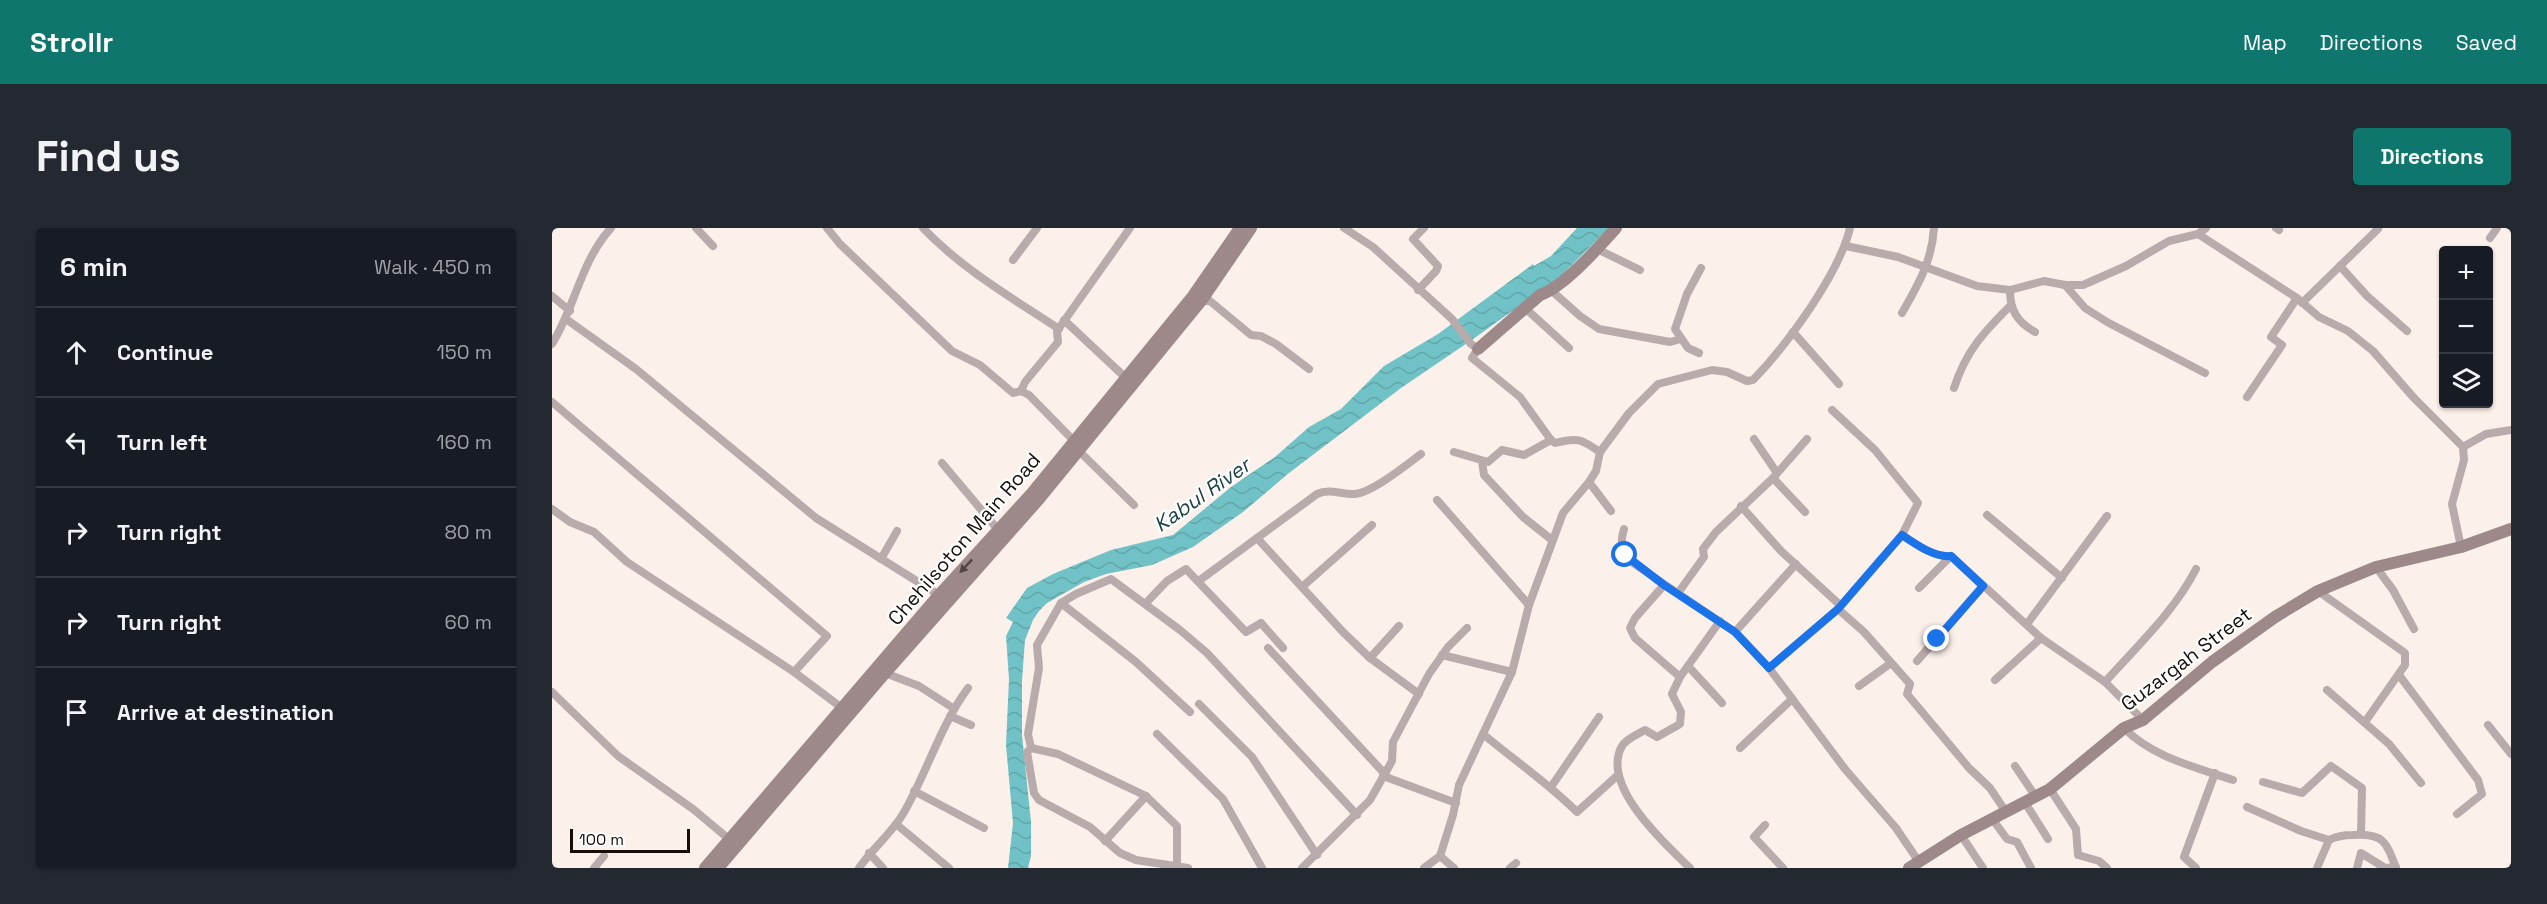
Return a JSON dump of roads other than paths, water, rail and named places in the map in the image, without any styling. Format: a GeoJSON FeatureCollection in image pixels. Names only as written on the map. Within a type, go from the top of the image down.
{"type":"FeatureCollection","features":[{"type":"Feature","properties":{"kind":"main road","name":"Chehilsoton Main Road"},"geometry":{"type":"LineString","coordinates":[[718,868],[885,673],[1013,529],[1193,296],[1240,228]]}},
{"type":"Feature","properties":{"kind":"main road","name":"Chehilsoton Main Road"},"geometry":{"type":"LineString","coordinates":[[705,868],[939,595],[1076,446],[1201,301],[1251,228]]}},
{"type":"Feature","properties":{"kind":"main road"},"geometry":{"type":"LineString","coordinates":[[1475,347],[1540,295],[1552,291],[1598,249],[1616,228]]}},
{"type":"Feature","properties":{"kind":"main road","name":"Guzargah Street"},"geometry":{"type":"LineString","coordinates":[[1914,865],[1961,835],[2031,801],[2050,789],[2124,728],[2143,720],[2212,662],[2275,617],[2318,591],[2376,567],[2461,547],[2511,529]]}},
{"type":"Feature","properties":{"kind":"street"},"geometry":{"type":"LineString","coordinates":[[696,228],[713,246]]}},
{"type":"Feature","properties":{"kind":"street"},"geometry":{"type":"LineString","coordinates":[[827,228],[840,244],[952,351],[980,365],[1013,393],[1021,391],[1029,395],[1134,505]]}},
{"type":"Feature","properties":{"kind":"street"},"geometry":{"type":"LineString","coordinates":[[923,228],[933,232],[953,256],[1002,292],[1059,329]]}},
{"type":"Feature","properties":{"kind":"street"},"geometry":{"type":"LineString","coordinates":[[1013,260],[1037,228]]}},
{"type":"Feature","properties":{"kind":"street"},"geometry":{"type":"LineString","coordinates":[[1021,391],[1025,382],[1058,342],[1059,329],[1064,320],[1130,228]]}},
{"type":"Feature","properties":{"kind":"street"},"geometry":{"type":"LineString","coordinates":[[1344,228],[1373,247],[1452,319],[1475,347],[1472,358],[1520,397],[1551,440],[1555,443],[1573,439],[1584,440],[1600,452]]}},
{"type":"Feature","properties":{"kind":"street"},"geometry":{"type":"LineString","coordinates":[[1418,290],[1438,266],[1413,239],[1424,228]]}},
{"type":"Feature","properties":{"kind":"street"},"geometry":{"type":"LineString","coordinates":[[1424,868],[1440,856],[1459,785],[1512,672],[1529,605],[1563,513],[1596,471],[1600,452],[1629,412],[1658,384],[1712,370],[1727,372],[1747,381],[1754,380],[1793,332],[1837,266],[1846,246],[1850,228]]}},
{"type":"Feature","properties":{"kind":"street"},"geometry":{"type":"LineString","coordinates":[[1902,313],[1927,268],[1933,246],[1934,228]]}},
{"type":"Feature","properties":{"kind":"street"},"geometry":{"type":"LineString","coordinates":[[1846,246],[1898,257],[1977,286],[2010,290],[2044,280],[2065,285],[2083,285],[2126,266],[2169,241],[2198,234],[2206,228]]}},
{"type":"Feature","properties":{"kind":"street"},"geometry":{"type":"LineString","coordinates":[[2490,238],[2497,228]]}},
{"type":"Feature","properties":{"kind":"street"},"geometry":{"type":"LineString","coordinates":[[552,344],[568,315],[585,267],[609,229]]}},
{"type":"Feature","properties":{"kind":"street"},"geometry":{"type":"LineString","coordinates":[[2247,397],[2282,345],[2271,337],[2299,300],[2340,266],[2378,229]]}},
{"type":"Feature","properties":{"kind":"street"},"geometry":{"type":"LineString","coordinates":[[2198,234],[2299,300],[2319,316],[2348,331],[2373,351],[2414,398],[2463,447],[2464,460],[2452,504],[2461,547]]}},
{"type":"Feature","properties":{"kind":"street"},"geometry":{"type":"LineString","coordinates":[[1598,249],[1640,270]]}},
{"type":"Feature","properties":{"kind":"street"},"geometry":{"type":"LineString","coordinates":[[2340,266],[2367,296],[2408,331]]}},
{"type":"Feature","properties":{"kind":"street"},"geometry":{"type":"LineString","coordinates":[[1699,353],[1688,348],[1675,329],[1687,294],[1701,268]]}},
{"type":"Feature","properties":{"kind":"street"},"geometry":{"type":"LineString","coordinates":[[2065,285],[2085,308],[2107,322],[2205,373]]}},
{"type":"Feature","properties":{"kind":"street"},"geometry":{"type":"LineString","coordinates":[[2010,290],[2010,306],[2028,328],[2035,332]]}},
{"type":"Feature","properties":{"kind":"street"},"geometry":{"type":"LineString","coordinates":[[1552,291],[1580,316],[1599,329],[1670,342],[1681,339]]}},
{"type":"Feature","properties":{"kind":"street"},"geometry":{"type":"LineString","coordinates":[[552,296],[568,315],[816,518],[939,595]]}},
{"type":"Feature","properties":{"kind":"street"},"geometry":{"type":"LineString","coordinates":[[1201,301],[1210,301],[1251,335],[1261,336],[1276,344],[1309,369]]}},
{"type":"Feature","properties":{"kind":"street"},"geometry":{"type":"LineString","coordinates":[[1954,388],[1968,353],[1988,327],[2010,306]]}},
{"type":"Feature","properties":{"kind":"street"},"geometry":{"type":"LineString","coordinates":[[1525,308],[1569,348]]}},
{"type":"Feature","properties":{"kind":"street"},"geometry":{"type":"LineString","coordinates":[[1064,320],[1127,379]]}},
{"type":"Feature","properties":{"kind":"street"},"geometry":{"type":"LineString","coordinates":[[1793,332],[1839,384]]}},
{"type":"Feature","properties":{"kind":"street"},"geometry":{"type":"LineString","coordinates":[[552,402],[827,636],[794,672]]}},
{"type":"Feature","properties":{"kind":"street"},"geometry":{"type":"LineString","coordinates":[[1769,668],[1839,607],[1902,535],[1918,503],[1875,450],[1832,410]]}},
{"type":"Feature","properties":{"kind":"street"},"geometry":{"type":"LineString","coordinates":[[2463,447],[2486,434],[2511,430]]}},
{"type":"Feature","properties":{"kind":"street"},"geometry":{"type":"LineString","coordinates":[[1678,593],[1704,556],[1703,549],[1741,506],[1775,475],[1807,439]]}},
{"type":"Feature","properties":{"kind":"street"},"geometry":{"type":"LineString","coordinates":[[1454,452],[1488,462],[1502,450],[1524,455],[1551,440]]}},
{"type":"Feature","properties":{"kind":"street"},"geometry":{"type":"LineString","coordinates":[[1754,440],[1775,475],[1805,512]]}},
{"type":"Feature","properties":{"kind":"street"},"geometry":{"type":"LineString","coordinates":[[1200,580],[1317,494],[1324,491],[1357,494],[1375,486],[1421,454]]}},
{"type":"Feature","properties":{"kind":"street"},"geometry":{"type":"LineString","coordinates":[[1482,461],[1484,475],[1523,517],[1552,540]]}},
{"type":"Feature","properties":{"kind":"street"},"geometry":{"type":"LineString","coordinates":[[942,463],[999,531]]}},
{"type":"Feature","properties":{"kind":"street"},"geometry":{"type":"LineString","coordinates":[[1589,482],[1611,511]]}},
{"type":"Feature","properties":{"kind":"street"},"geometry":{"type":"LineString","coordinates":[[1437,500],[1529,605]]}},
{"type":"Feature","properties":{"kind":"street"},"geometry":{"type":"LineString","coordinates":[[1741,506],[1864,632],[1910,684],[1907,694],[1969,768],[1990,788],[2006,812]]}},
{"type":"Feature","properties":{"kind":"street"},"geometry":{"type":"LineString","coordinates":[[552,509],[570,522],[594,532],[627,562],[794,672],[842,708]]}},
{"type":"Feature","properties":{"kind":"street"},"geometry":{"type":"LineString","coordinates":[[1987,515],[2062,578]]}},
{"type":"Feature","properties":{"kind":"street"},"geometry":{"type":"LineString","coordinates":[[2027,624],[2107,516]]}},
{"type":"Feature","properties":{"kind":"street"},"geometry":{"type":"LineString","coordinates":[[1302,587],[1372,525]]}},
{"type":"Feature","properties":{"kind":"street"},"geometry":{"type":"LineString","coordinates":[[1624,529],[1621,540],[1622,550],[1633,563],[1735,632],[1769,668],[1845,770],[1896,828],[1914,865]]}},
{"type":"Feature","properties":{"kind":"street"},"geometry":{"type":"LineString","coordinates":[[881,559],[897,531]]}},
{"type":"Feature","properties":{"kind":"street"},"geometry":{"type":"LineString","coordinates":[[1902,535],[1929,551],[1944,557],[1951,556]]}},
{"type":"Feature","properties":{"kind":"street"},"geometry":{"type":"LineString","coordinates":[[1257,538],[1343,632],[1370,658],[1419,694]]}},
{"type":"Feature","properties":{"kind":"street"},"geometry":{"type":"LineString","coordinates":[[1951,556],[2041,638],[2104,682],[2143,720]]}},
{"type":"Feature","properties":{"kind":"street"},"geometry":{"type":"LineString","coordinates":[[1919,588],[1951,556]]}},
{"type":"Feature","properties":{"kind":"street"},"geometry":{"type":"LineString","coordinates":[[1735,632],[1796,564]]}},
{"type":"Feature","properties":{"kind":"street"},"geometry":{"type":"LineString","coordinates":[[2376,567],[2393,590],[2414,629]]}},
{"type":"Feature","properties":{"kind":"street"},"geometry":{"type":"LineString","coordinates":[[1146,603],[1167,581],[1186,569],[1246,632],[1261,623],[1283,648]]}},
{"type":"Feature","properties":{"kind":"street"},"geometry":{"type":"LineString","coordinates":[[2104,682],[2169,609],[2187,586],[2196,569]]}},
{"type":"Feature","properties":{"kind":"street"},"geometry":{"type":"LineString","coordinates":[[1188,868],[1136,860],[1120,853],[1090,827],[1039,800],[1034,793],[1028,752],[1031,748],[1028,734],[1039,668],[1036,645],[1061,603],[1111,579],[1146,603],[1187,636],[1236,682],[1357,815]]}},
{"type":"Feature","properties":{"kind":"street"},"geometry":{"type":"LineString","coordinates":[[1664,585],[1635,618],[1630,628],[1635,638],[1680,677]]}},
{"type":"Feature","properties":{"kind":"street"},"geometry":{"type":"LineString","coordinates":[[1917,661],[1983,586]]}},
{"type":"Feature","properties":{"kind":"street"},"geometry":{"type":"LineString","coordinates":[[2318,591],[2405,653],[2405,665],[2365,722]]}},
{"type":"Feature","properties":{"kind":"street"},"geometry":{"type":"LineString","coordinates":[[1061,603],[1136,662],[1190,712]]}},
{"type":"Feature","properties":{"kind":"street"},"geometry":{"type":"LineString","coordinates":[[1690,868],[1640,815],[1618,775],[1617,762],[1623,744],[1645,730],[1657,737],[1680,723],[1681,712],[1672,694],[1680,677],[1720,621]]}},
{"type":"Feature","properties":{"kind":"street"},"geometry":{"type":"LineString","coordinates":[[1370,658],[1399,626]]}},
{"type":"Feature","properties":{"kind":"street"},"geometry":{"type":"LineString","coordinates":[[1302,868],[1370,800],[1392,761],[1393,742],[1419,694],[1442,655],[1467,628]]}},
{"type":"Feature","properties":{"kind":"street"},"geometry":{"type":"LineString","coordinates":[[1995,680],[2041,638]]}},
{"type":"Feature","properties":{"kind":"street"},"geometry":{"type":"LineString","coordinates":[[1268,648],[1384,774],[1456,803]]}},
{"type":"Feature","properties":{"kind":"street"},"geometry":{"type":"LineString","coordinates":[[1442,655],[1512,672]]}},
{"type":"Feature","properties":{"kind":"street"},"geometry":{"type":"LineString","coordinates":[[1859,686],[1891,663]]}},
{"type":"Feature","properties":{"kind":"street"},"geometry":{"type":"LineString","coordinates":[[1688,666],[1722,703]]}},
{"type":"Feature","properties":{"kind":"street"},"geometry":{"type":"LineString","coordinates":[[885,673],[919,686],[970,725]]}},
{"type":"Feature","properties":{"kind":"street"},"geometry":{"type":"LineString","coordinates":[[2399,675],[2478,780],[2482,794],[2457,814]]}},
{"type":"Feature","properties":{"kind":"street"},"geometry":{"type":"LineString","coordinates":[[859,868],[869,853],[896,824],[932,758],[952,712],[968,687]]}},
{"type":"Feature","properties":{"kind":"street"},"geometry":{"type":"LineString","coordinates":[[2327,690],[2389,744],[2421,783]]}},
{"type":"Feature","properties":{"kind":"street"},"geometry":{"type":"LineString","coordinates":[[552,692],[618,756],[693,809],[730,840]]}},
{"type":"Feature","properties":{"kind":"street"},"geometry":{"type":"LineString","coordinates":[[1740,748],[1791,700]]}},
{"type":"Feature","properties":{"kind":"street"},"geometry":{"type":"LineString","coordinates":[[1199,704],[1252,757],[1317,855]]}},
{"type":"Feature","properties":{"kind":"street"},"geometry":{"type":"LineString","coordinates":[[1551,787],[1599,717]]}},
{"type":"Feature","properties":{"kind":"street"},"geometry":{"type":"LineString","coordinates":[[2488,725],[2511,754]]}},
{"type":"Feature","properties":{"kind":"street"},"geometry":{"type":"LineString","coordinates":[[2124,728],[2139,744],[2232,780]]}},
{"type":"Feature","properties":{"kind":"street"},"geometry":{"type":"LineString","coordinates":[[1157,734],[1223,799],[1263,868]]}},
{"type":"Feature","properties":{"kind":"street"},"geometry":{"type":"LineString","coordinates":[[1483,734],[1551,787],[1577,812],[1618,775]]}},
{"type":"Feature","properties":{"kind":"street"},"geometry":{"type":"LineString","coordinates":[[1031,748],[1058,754],[1146,796],[1177,826],[1177,866]]}},
{"type":"Feature","properties":{"kind":"street"},"geometry":{"type":"LineString","coordinates":[[2014,766],[2048,839]]}},
{"type":"Feature","properties":{"kind":"street"},"geometry":{"type":"LineString","coordinates":[[2263,782],[2302,793],[2331,766],[2362,788],[2361,834]]}},
{"type":"Feature","properties":{"kind":"street"},"geometry":{"type":"LineString","coordinates":[[2196,868],[2184,857],[2215,773]]}},
{"type":"Feature","properties":{"kind":"street"},"geometry":{"type":"LineString","coordinates":[[2050,789],[2076,829],[2078,855],[2099,861],[2107,868]]}},
{"type":"Feature","properties":{"kind":"street"},"geometry":{"type":"LineString","coordinates":[[914,791],[984,828]]}},
{"type":"Feature","properties":{"kind":"street"},"geometry":{"type":"LineString","coordinates":[[1105,841],[1146,796]]}},
{"type":"Feature","properties":{"kind":"street"},"geometry":{"type":"LineString","coordinates":[[2247,807],[2301,831],[2329,840]]}},
{"type":"Feature","properties":{"kind":"street"},"geometry":{"type":"LineString","coordinates":[[1993,820],[2007,839],[2017,842],[2031,868]]}},
{"type":"Feature","properties":{"kind":"street"},"geometry":{"type":"LineString","coordinates":[[896,824],[949,868]]}},
{"type":"Feature","properties":{"kind":"street"},"geometry":{"type":"LineString","coordinates":[[1765,825],[1754,837],[1783,868]]}},
{"type":"Feature","properties":{"kind":"street"},"geometry":{"type":"LineString","coordinates":[[2317,868],[2329,840],[2337,836],[2365,833],[2377,836],[2386,844],[2396,868],[2385,868],[2361,853],[2357,868]]}},
{"type":"Feature","properties":{"kind":"street"},"geometry":{"type":"LineString","coordinates":[[1961,835],[1983,868]]}},
{"type":"Feature","properties":{"kind":"street"},"geometry":{"type":"LineString","coordinates":[[869,853],[883,868]]}},
{"type":"Feature","properties":{"kind":"street"},"geometry":{"type":"LineString","coordinates":[[594,868],[604,856]]}},
{"type":"Feature","properties":{"kind":"street"},"geometry":{"type":"LineString","coordinates":[[1440,856],[1454,868]]}},
{"type":"Feature","properties":{"kind":"water"},"geometry":{"type":"Polygon","coordinates":[[[1577,228],[1609,228],[1561,276],[1401,388],[1289,473],[1243,512],[1193,547],[1152,565],[1106,574],[1084,582],[1047,603],[1039,611],[1025,640],[1022,680],[1022,735],[1031,822],[1031,856],[1028,868],[1008,868],[1013,823],[1006,745],[1009,679],[1006,636],[1013,622],[1006,618],[1027,588],[1053,574],[1111,550],[1173,535],[1231,487],[1275,457],[1309,427],[1341,409],[1384,366],[1438,334],[1533,264],[1534,266],[1551,256],[1577,228]]]}},
{"type":"Feature","properties":{"kind":"water label","name":"Kabul River"},"geometry":{"type":"Point","coordinates":[1202,495]}}]}
